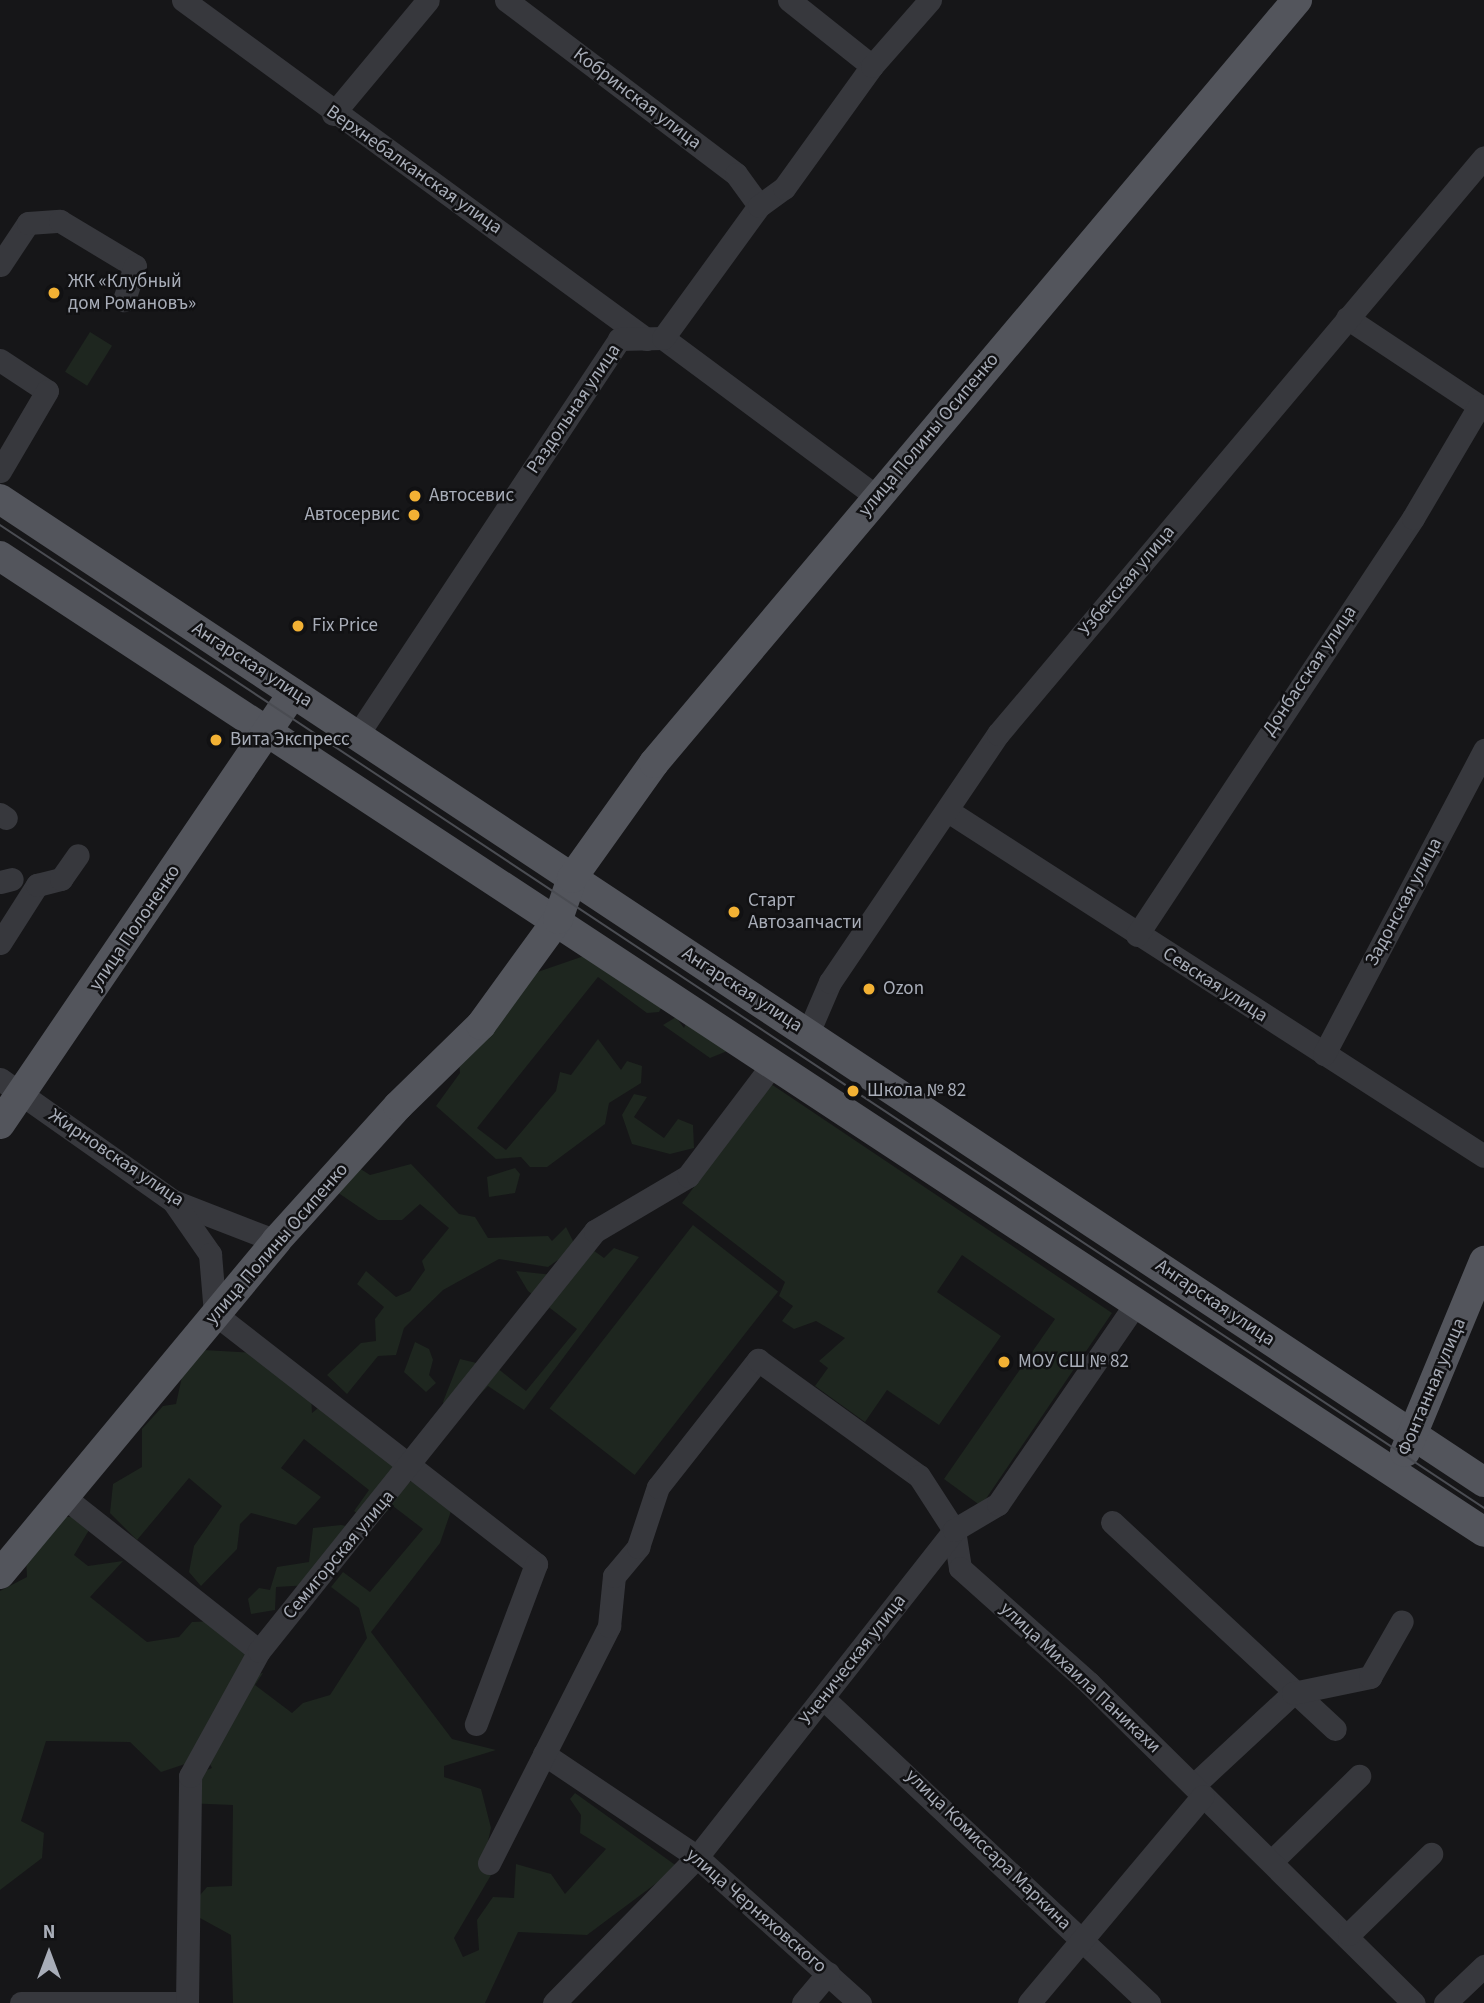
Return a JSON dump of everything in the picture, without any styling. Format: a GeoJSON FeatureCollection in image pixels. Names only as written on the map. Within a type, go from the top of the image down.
{"type":"FeatureCollection","features":[{"type":"Feature","properties":{"kind":"main road","name":"улица Полины Осипенко"},"geometry":{"type":"LineString","coordinates":[[0,1574],[276,1241],[481,1025],[558,919],[572,878],[654,763],[1297,0]]}},
{"type":"Feature","properties":{"kind":"main road","name":"Ангарская улица"},"geometry":{"type":"LineString","coordinates":[[0,499],[359,734],[1484,1482]]}},
{"type":"Feature","properties":{"kind":"main road"},"geometry":{"type":"LineString","coordinates":[[0,556],[558,919],[1134,1306],[1484,1532]]}},
{"type":"Feature","properties":{"kind":"main road","name":"улица Полоненко"},"geometry":{"type":"LineString","coordinates":[[0,1124],[11,1086],[293,693]]}},
{"type":"Feature","properties":{"kind":"main road","name":"Фонтанная улица"},"geometry":{"type":"LineString","coordinates":[[1394,1474],[1413,1435],[1484,1261]]}},
{"type":"Feature","properties":{"kind":"street","name":"Верхнебалканская улица"},"geometry":{"type":"LineString","coordinates":[[183,0],[333,114],[877,497]]}},
{"type":"Feature","properties":{"kind":"street"},"geometry":{"type":"LineString","coordinates":[[333,114],[428,0]]}},
{"type":"Feature","properties":{"kind":"street","name":"Кобринская улица"},"geometry":{"type":"LineString","coordinates":[[506,0],[736,174],[759,206]]}},
{"type":"Feature","properties":{"kind":"street"},"geometry":{"type":"LineString","coordinates":[[789,0],[872,66]]}},
{"type":"Feature","properties":{"kind":"street"},"geometry":{"type":"LineString","coordinates":[[655,339],[759,206],[784,188],[872,66],[930,0]]}},
{"type":"Feature","properties":{"kind":"street","name":"Узбекская улица"},"geometry":{"type":"LineString","coordinates":[[808,1033],[830,982],[998,734],[1484,157]]}},
{"type":"Feature","properties":{"kind":"street"},"geometry":{"type":"LineString","coordinates":[[0,265],[28,223],[60,221],[135,266],[124,300]]}},
{"type":"Feature","properties":{"kind":"street"},"geometry":{"type":"LineString","coordinates":[[1347,318],[1482,407]]}},
{"type":"Feature","properties":{"kind":"street","name":"Раздольная улица"},"geometry":{"type":"LineString","coordinates":[[359,734],[619,339],[655,339]]}},
{"type":"Feature","properties":{"kind":"street"},"geometry":{"type":"LineString","coordinates":[[0,360],[47,391],[0,471]]}},
{"type":"Feature","properties":{"kind":"street","name":"Донбасская улица"},"geometry":{"type":"LineString","coordinates":[[1138,935],[1413,518],[1482,407]]}},
{"type":"Feature","properties":{"kind":"street","name":"Задонская улица"},"geometry":{"type":"LineString","coordinates":[[1324,1054],[1484,750]]}},
{"type":"Feature","properties":{"kind":"street","name":"Севская улица"},"geometry":{"type":"LineString","coordinates":[[948,811],[1484,1156]]}},
{"type":"Feature","properties":{"kind":"street"},"geometry":{"type":"LineString","coordinates":[[0,943],[37,885],[61,880],[78,855]]}},
{"type":"Feature","properties":{"kind":"street","name":"Семигорская улица"},"geometry":{"type":"LineString","coordinates":[[22,2003],[187,2003],[190,1776],[259,1651],[411,1467],[595,1231],[688,1176],[772,1065]]}},
{"type":"Feature","properties":{"kind":"street","name":"Жирновская улица"},"geometry":{"type":"LineString","coordinates":[[11,1086],[173,1201],[276,1241]]}},
{"type":"Feature","properties":{"kind":"street"},"geometry":{"type":"LineString","coordinates":[[173,1201],[209,1254],[215,1314],[536,1564],[476,1724]]}},
{"type":"Feature","properties":{"kind":"street","name":"Ученическая улица"},"geometry":{"type":"LineString","coordinates":[[554,2003],[697,1857],[761,1770],[825,1700],[954,1530],[998,1504],[1134,1306]]}},
{"type":"Feature","properties":{"kind":"street","name":"улица Михаила Паникахи"},"geometry":{"type":"LineString","coordinates":[[544,1754],[609,1626],[614,1576],[638,1547],[658,1487],[758,1360],[919,1476],[954,1530],[960,1569],[1349,1934],[1414,2003]]}},
{"type":"Feature","properties":{"kind":"street"},"geometry":{"type":"LineString","coordinates":[[64,1497],[259,1651]]}},
{"type":"Feature","properties":{"kind":"street"},"geometry":{"type":"LineString","coordinates":[[1112,1521],[1293,1693],[1335,1729]]}},
{"type":"Feature","properties":{"kind":"street"},"geometry":{"type":"LineString","coordinates":[[1029,2003],[1084,1943],[1198,1790],[1293,1693],[1370,1677],[1402,1621]]}},
{"type":"Feature","properties":{"kind":"street","name":"улица Комиссара Маркина"},"geometry":{"type":"LineString","coordinates":[[825,1700],[1149,2003]]}},
{"type":"Feature","properties":{"kind":"street"},"geometry":{"type":"LineString","coordinates":[[489,1863],[544,1754]]}},
{"type":"Feature","properties":{"kind":"street","name":"улица Черняховского"},"geometry":{"type":"LineString","coordinates":[[544,1754],[697,1857],[860,2003]]}},
{"type":"Feature","properties":{"kind":"street"},"geometry":{"type":"LineString","coordinates":[[1272,1861],[1359,1776]]}},
{"type":"Feature","properties":{"kind":"street"},"geometry":{"type":"LineString","coordinates":[[1349,1934],[1431,1854]]}},
{"type":"Feature","properties":{"kind":"street"},"geometry":{"type":"LineString","coordinates":[[1445,2003],[1484,1966]]}},
{"type":"Feature","properties":{"kind":"street"},"geometry":{"type":"LineString","coordinates":[[803,2003],[828,1973]]}},
{"type":"Feature","properties":{"kind":"shaded area"},"geometry":{"type":"Polygon","coordinates":[[[90,332],[112,346],[87,386],[65,372],[90,332]]]}},
{"type":"Feature","properties":{"kind":"shaded area"},"geometry":{"type":"Polygon","coordinates":[[[584,956],[667,997],[659,1012],[647,1013],[598,977],[477,1128],[506,1150],[556,1091],[560,1072],[571,1075],[598,1039],[621,1070],[627,1061],[642,1066],[641,1083],[609,1103],[605,1124],[547,1167],[530,1167],[521,1157],[496,1159],[436,1106],[460,1073],[459,1061],[507,1015],[507,1002],[526,976],[584,956]]]}},
{"type":"Feature","properties":{"kind":"shaded area"},"geometry":{"type":"Polygon","coordinates":[[[690,1014],[737,1047],[710,1058],[663,1025],[676,1017],[684,1028],[690,1014]]]}},
{"type":"Feature","properties":{"kind":"shaded area"},"geometry":{"type":"Polygon","coordinates":[[[771,1084],[1112,1313],[981,1506],[944,1479],[1055,1319],[962,1255],[937,1292],[1001,1336],[939,1425],[887,1390],[865,1422],[815,1386],[828,1368],[819,1361],[845,1338],[816,1321],[794,1329],[782,1321],[793,1306],[779,1296],[785,1282],[682,1203],[771,1084]]]}},
{"type":"Feature","properties":{"kind":"shaded area"},"geometry":{"type":"Polygon","coordinates":[[[634,1094],[647,1097],[634,1117],[664,1138],[678,1119],[693,1125],[694,1148],[670,1154],[632,1144],[622,1115],[634,1094]]]}},
{"type":"Feature","properties":{"kind":"shaded area"},"geometry":{"type":"Polygon","coordinates":[[[411,1164],[459,1214],[475,1217],[488,1238],[548,1236],[552,1241],[566,1227],[576,1247],[548,1267],[499,1259],[443,1290],[404,1328],[396,1355],[378,1356],[347,1394],[327,1375],[361,1343],[376,1341],[375,1319],[384,1307],[357,1284],[366,1271],[396,1297],[410,1291],[425,1270],[422,1261],[449,1228],[420,1204],[402,1220],[378,1220],[337,1192],[359,1168],[370,1175],[411,1164]]]}},
{"type":"Feature","properties":{"kind":"shaded area"},"geometry":{"type":"Polygon","coordinates":[[[515,1168],[520,1174],[515,1193],[489,1197],[487,1177],[515,1168]]]}},
{"type":"Feature","properties":{"kind":"shaded area"},"geometry":{"type":"Polygon","coordinates":[[[693,1225],[778,1291],[635,1475],[550,1409],[693,1225]]]}},
{"type":"Feature","properties":{"kind":"shaded area"},"geometry":{"type":"Polygon","coordinates":[[[586,1245],[604,1258],[614,1248],[639,1257],[524,1410],[488,1386],[452,1424],[443,1402],[460,1359],[497,1368],[526,1391],[577,1329],[528,1291],[516,1271],[553,1275],[586,1245]]]}},
{"type":"Feature","properties":{"kind":"shaded area"},"geometry":{"type":"Polygon","coordinates":[[[415,1342],[429,1349],[433,1360],[429,1375],[436,1383],[426,1392],[404,1372],[415,1342]]]}},
{"type":"Feature","properties":{"kind":"shaded area"},"geometry":{"type":"Polygon","coordinates":[[[204,1350],[258,1353],[311,1395],[312,1413],[323,1404],[402,1468],[405,1486],[414,1479],[451,1511],[440,1543],[371,1632],[452,1739],[496,1750],[444,1766],[444,1777],[481,1789],[491,1828],[484,1858],[494,1870],[454,1938],[463,1957],[479,1950],[477,1920],[493,1897],[514,1898],[516,1864],[551,1874],[565,1894],[606,1849],[580,1833],[581,1815],[570,1799],[575,1793],[678,1867],[587,1935],[518,1932],[485,2003],[233,2003],[231,1935],[200,1918],[194,1902],[207,1887],[232,1886],[233,1805],[184,1803],[180,1781],[212,1768],[206,1757],[161,1772],[130,1742],[46,1741],[21,1821],[44,1833],[42,1858],[0,1890],[0,1591],[27,1577],[26,1558],[65,1517],[82,1517],[89,1530],[74,1555],[88,1566],[123,1561],[90,1597],[147,1642],[179,1637],[192,1622],[217,1621],[251,1654],[255,1675],[263,1673],[255,1685],[292,1713],[303,1703],[330,1695],[367,1638],[359,1608],[331,1587],[343,1572],[370,1592],[423,1529],[393,1506],[372,1525],[354,1511],[369,1490],[304,1439],[281,1468],[321,1497],[296,1525],[251,1513],[240,1524],[237,1549],[201,1586],[189,1572],[194,1546],[222,1506],[189,1478],[137,1540],[110,1513],[113,1484],[142,1467],[142,1429],[163,1406],[176,1404],[183,1372],[204,1350]]]}},
{"type":"Feature","properties":{"kind":"shaded area"},"geometry":{"type":"Polygon","coordinates":[[[341,1525],[357,1528],[310,1585],[276,1587],[275,1610],[251,1614],[248,1599],[259,1588],[270,1590],[277,1567],[309,1562],[313,1528],[341,1525]]]}},
{"type":"Feature","properties":{"kind":"tram line"},"geometry":{"type":"LineString","coordinates":[[0,525],[1484,1508]]}},
{"type":"Feature","properties":{"kind":"place","name":"ЖК «Клубный дом Романовъ»"},"geometry":{"type":"Point","coordinates":[54,293]}},
{"type":"Feature","properties":{"kind":"place","name":"Автосевис"},"geometry":{"type":"Point","coordinates":[415,496]}},
{"type":"Feature","properties":{"kind":"place","name":"Автосервис"},"geometry":{"type":"Point","coordinates":[414,515]}},
{"type":"Feature","properties":{"kind":"place","name":"Fix Price"},"geometry":{"type":"Point","coordinates":[298,626]}},
{"type":"Feature","properties":{"kind":"place","name":"Вита Экспресс"},"geometry":{"type":"Point","coordinates":[216,740]}},
{"type":"Feature","properties":{"kind":"place","name":"Старт Автозапчасти"},"geometry":{"type":"Point","coordinates":[734,912]}},
{"type":"Feature","properties":{"kind":"place","name":"Ozon"},"geometry":{"type":"Point","coordinates":[869,989]}},
{"type":"Feature","properties":{"kind":"place","name":"Школа № 82"},"geometry":{"type":"Point","coordinates":[853,1091]}},
{"type":"Feature","properties":{"kind":"place","name":"МОУ СШ № 82"},"geometry":{"type":"Point","coordinates":[1004,1362]}}]}
